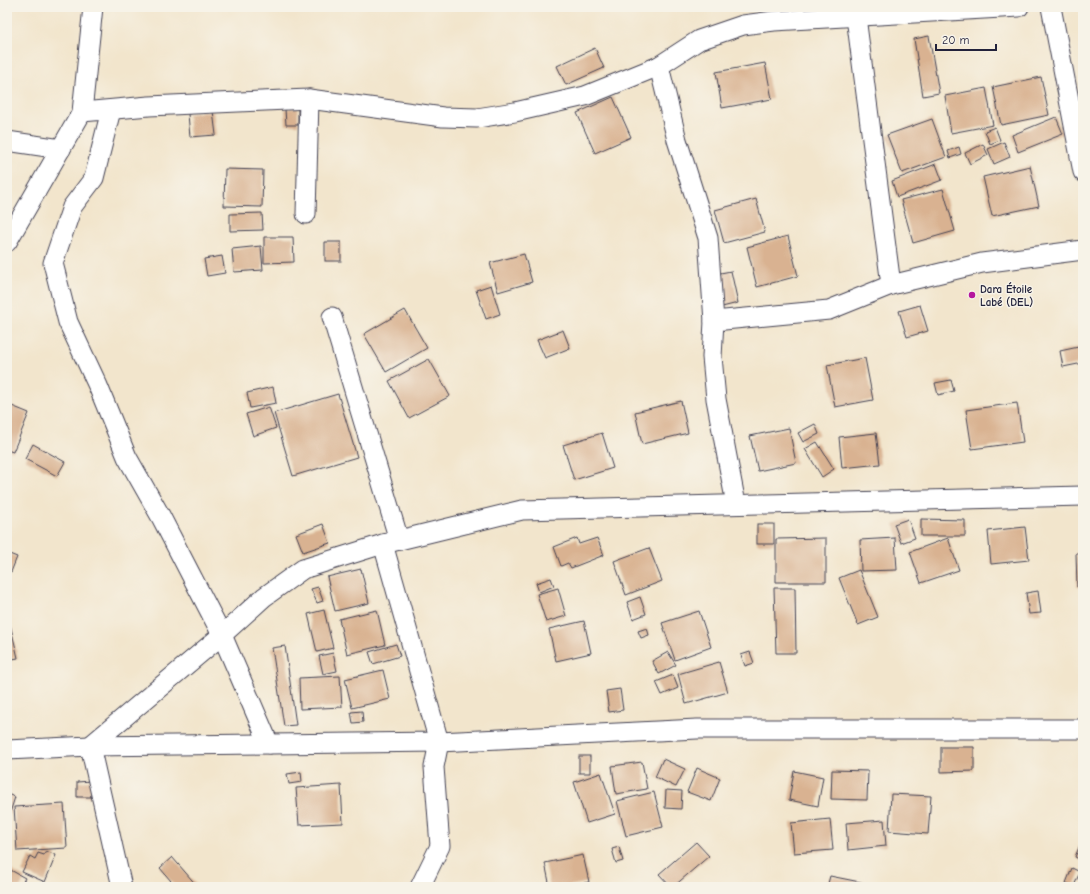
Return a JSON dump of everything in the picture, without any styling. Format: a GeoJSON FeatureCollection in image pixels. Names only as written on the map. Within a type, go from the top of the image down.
{"type":"FeatureCollection","features":[{"type":"Feature","properties":{"kind":"street"},"geometry":{"type":"LineString","coordinates":[[7,242],[82,112],[93,7]]}},
{"type":"Feature","properties":{"kind":"street"},"geometry":{"type":"LineString","coordinates":[[82,112],[309,99],[443,117],[477,118],[515,112],[586,96],[659,66],[699,40],[743,25],[774,21],[1019,7]]}},
{"type":"Feature","properties":{"kind":"street"},"geometry":{"type":"LineString","coordinates":[[1050,7],[1083,172]]}},
{"type":"Feature","properties":{"kind":"street"},"geometry":{"type":"LineString","coordinates":[[856,17],[891,286]]}},
{"type":"Feature","properties":{"kind":"street"},"geometry":{"type":"LineString","coordinates":[[659,66],[677,140],[708,238],[714,321],[712,357],[716,399],[736,504]]}},
{"type":"Feature","properties":{"kind":"street"},"geometry":{"type":"LineString","coordinates":[[306,214],[309,99]]}},
{"type":"Feature","properties":{"kind":"street"},"geometry":{"type":"LineString","coordinates":[[111,110],[94,178],[72,207],[53,263],[68,322],[98,386],[127,457],[161,517],[222,635],[269,744]]}},
{"type":"Feature","properties":{"kind":"street"},"geometry":{"type":"LineString","coordinates":[[7,141],[61,149]]}},
{"type":"Feature","properties":{"kind":"street"},"geometry":{"type":"LineString","coordinates":[[714,321],[829,310],[891,286],[982,262],[1083,250]]}},
{"type":"Feature","properties":{"kind":"street"},"geometry":{"type":"LineString","coordinates":[[332,317],[391,542],[439,742],[434,767],[440,846],[420,887]]}},
{"type":"Feature","properties":{"kind":"street"},"geometry":{"type":"LineString","coordinates":[[90,746],[222,635],[264,597],[303,569],[391,542],[522,510],[1083,496]]}},
{"type":"Feature","properties":{"kind":"street"},"geometry":{"type":"LineString","coordinates":[[7,750],[90,746],[439,742],[697,729],[1083,729]]}},
{"type":"Feature","properties":{"kind":"street"},"geometry":{"type":"LineString","coordinates":[[90,746],[122,887]]}},
{"type":"Feature","properties":{"kind":"building"},"geometry":{"type":"Polygon","coordinates":[[[929,36],[939,93],[923,96],[914,39],[929,36]]]}},
{"type":"Feature","properties":{"kind":"building"},"geometry":{"type":"Polygon","coordinates":[[[595,48],[604,68],[566,85],[557,66],[595,48]]]}},
{"type":"Feature","properties":{"kind":"building"},"geometry":{"type":"Polygon","coordinates":[[[765,63],[772,99],[722,108],[716,72],[765,63]]]}},
{"type":"Feature","properties":{"kind":"building"},"geometry":{"type":"Polygon","coordinates":[[[1041,77],[1049,115],[1001,125],[993,87],[1041,77]]]}},
{"type":"Feature","properties":{"kind":"building"},"geometry":{"type":"Polygon","coordinates":[[[986,88],[993,125],[951,133],[945,96],[986,88]]]}},
{"type":"Feature","properties":{"kind":"building"},"geometry":{"type":"Polygon","coordinates":[[[613,97],[631,137],[595,153],[577,113],[613,97]]]}},
{"type":"Feature","properties":{"kind":"building"},"geometry":{"type":"Polygon","coordinates":[[[298,108],[298,125],[286,125],[285,109],[298,108]]]}},
{"type":"Feature","properties":{"kind":"building"},"geometry":{"type":"Polygon","coordinates":[[[213,111],[216,135],[190,137],[188,114],[213,111]]]}},
{"type":"Feature","properties":{"kind":"building"},"geometry":{"type":"Polygon","coordinates":[[[1056,117],[1063,134],[1018,152],[1012,135],[1056,117]]]}},
{"type":"Feature","properties":{"kind":"building"},"geometry":{"type":"Polygon","coordinates":[[[932,119],[946,157],[902,173],[887,135],[932,119]]]}},
{"type":"Feature","properties":{"kind":"building"},"geometry":{"type":"Polygon","coordinates":[[[995,127],[1000,140],[990,144],[985,131],[995,127]]]}},
{"type":"Feature","properties":{"kind":"building"},"geometry":{"type":"Polygon","coordinates":[[[1004,142],[1010,157],[994,164],[988,149],[1004,142]]]}},
{"type":"Feature","properties":{"kind":"building"},"geometry":{"type":"Polygon","coordinates":[[[983,144],[988,155],[970,164],[965,153],[983,144]]]}},
{"type":"Feature","properties":{"kind":"building"},"geometry":{"type":"Polygon","coordinates":[[[959,147],[961,154],[950,158],[948,151],[959,147]]]}},
{"type":"Feature","properties":{"kind":"building"},"geometry":{"type":"Polygon","coordinates":[[[936,164],[942,180],[897,197],[892,181],[936,164]]]}},
{"type":"Feature","properties":{"kind":"building"},"geometry":{"type":"Polygon","coordinates":[[[1030,166],[1039,206],[992,216],[983,177],[1030,166]]]}},
{"type":"Feature","properties":{"kind":"building"},"geometry":{"type":"Polygon","coordinates":[[[225,169],[263,170],[262,207],[224,206],[225,169]]]}},
{"type":"Feature","properties":{"kind":"building"},"geometry":{"type":"Polygon","coordinates":[[[943,189],[955,231],[913,243],[901,200],[943,189]]]}},
{"type":"Feature","properties":{"kind":"building"},"geometry":{"type":"Polygon","coordinates":[[[756,199],[765,232],[724,243],[715,210],[756,199]]]}},
{"type":"Feature","properties":{"kind":"building"},"geometry":{"type":"Polygon","coordinates":[[[262,213],[263,230],[230,231],[230,214],[262,213]]]}},
{"type":"Feature","properties":{"kind":"building"},"geometry":{"type":"Polygon","coordinates":[[[788,236],[798,276],[757,287],[747,247],[788,236]]]}},
{"type":"Feature","properties":{"kind":"building"},"geometry":{"type":"Polygon","coordinates":[[[264,237],[293,237],[294,262],[264,263],[264,237]]]}},
{"type":"Feature","properties":{"kind":"building"},"geometry":{"type":"Polygon","coordinates":[[[325,242],[341,242],[341,261],[325,261],[325,242]]]}},
{"type":"Feature","properties":{"kind":"building"},"geometry":{"type":"Polygon","coordinates":[[[261,246],[263,270],[234,272],[232,249],[261,246]]]}},
{"type":"Feature","properties":{"kind":"building"},"geometry":{"type":"Polygon","coordinates":[[[524,254],[532,282],[498,292],[490,263],[524,254]]]}},
{"type":"Feature","properties":{"kind":"building"},"geometry":{"type":"Polygon","coordinates":[[[222,256],[225,273],[207,276],[204,259],[222,256]]]}},
{"type":"Feature","properties":{"kind":"building"},"geometry":{"type":"Polygon","coordinates":[[[731,271],[738,303],[722,307],[715,274],[731,271]]]}},
{"type":"Feature","properties":{"kind":"building"},"geometry":{"type":"Polygon","coordinates":[[[491,285],[500,314],[486,319],[476,290],[491,285]]]}},
{"type":"Feature","properties":{"kind":"building"},"geometry":{"type":"Polygon","coordinates":[[[920,305],[928,331],[907,337],[899,311],[920,305]]]}},
{"type":"Feature","properties":{"kind":"building"},"geometry":{"type":"Polygon","coordinates":[[[405,310],[427,348],[386,372],[364,334],[405,310]]]}},
{"type":"Feature","properties":{"kind":"building"},"geometry":{"type":"Polygon","coordinates":[[[563,330],[570,348],[545,358],[537,340],[563,330]]]}},
{"type":"Feature","properties":{"kind":"building"},"geometry":{"type":"Polygon","coordinates":[[[1083,346],[1083,363],[1063,367],[1060,351],[1083,346]]]}},
{"type":"Feature","properties":{"kind":"building"},"geometry":{"type":"Polygon","coordinates":[[[865,358],[873,400],[835,407],[827,365],[865,358]]]}},
{"type":"Feature","properties":{"kind":"building"},"geometry":{"type":"Polygon","coordinates":[[[429,359],[450,396],[409,418],[389,381],[429,359]]]}},
{"type":"Feature","properties":{"kind":"building"},"geometry":{"type":"Polygon","coordinates":[[[951,380],[954,391],[938,395],[935,383],[951,380]]]}},
{"type":"Feature","properties":{"kind":"building"},"geometry":{"type":"Polygon","coordinates":[[[273,387],[276,403],[250,408],[247,393],[273,387]]]}},
{"type":"Feature","properties":{"kind":"building"},"geometry":{"type":"Polygon","coordinates":[[[338,394],[357,457],[293,476],[274,413],[338,394]]]}},
{"type":"Feature","properties":{"kind":"building"},"geometry":{"type":"Polygon","coordinates":[[[681,401],[688,433],[642,444],[635,412],[681,401]]]}},
{"type":"Feature","properties":{"kind":"building"},"geometry":{"type":"Polygon","coordinates":[[[1017,403],[1023,442],[972,449],[966,410],[1017,403]]]}},
{"type":"Feature","properties":{"kind":"building"},"geometry":{"type":"Polygon","coordinates":[[[7,404],[29,413],[13,452],[7,450],[7,404]]]}},
{"type":"Feature","properties":{"kind":"building"},"geometry":{"type":"Polygon","coordinates":[[[269,407],[276,428],[253,436],[246,414],[269,407]]]}},
{"type":"Feature","properties":{"kind":"building"},"geometry":{"type":"Polygon","coordinates":[[[815,424],[819,434],[803,442],[798,433],[815,424]]]}},
{"type":"Feature","properties":{"kind":"building"},"geometry":{"type":"Polygon","coordinates":[[[789,428],[796,463],[758,471],[750,436],[789,428]]]}},
{"type":"Feature","properties":{"kind":"building"},"geometry":{"type":"Polygon","coordinates":[[[602,433],[613,468],[574,480],[563,445],[602,433]]]}},
{"type":"Feature","properties":{"kind":"building"},"geometry":{"type":"Polygon","coordinates":[[[876,433],[880,464],[842,468],[839,437],[876,433]]]}},
{"type":"Feature","properties":{"kind":"building"},"geometry":{"type":"Polygon","coordinates":[[[817,442],[834,469],[822,477],[805,449],[817,442]]]}},
{"type":"Feature","properties":{"kind":"building"},"geometry":{"type":"Polygon","coordinates":[[[33,444],[65,462],[57,476],[25,459],[33,444]]]}},
{"type":"Feature","properties":{"kind":"building"},"geometry":{"type":"Polygon","coordinates":[[[908,519],[915,538],[901,543],[894,524],[908,519]]]}},
{"type":"Feature","properties":{"kind":"building"},"geometry":{"type":"Polygon","coordinates":[[[921,519],[965,520],[965,536],[921,536],[921,519]]]}},
{"type":"Feature","properties":{"kind":"building"},"geometry":{"type":"Polygon","coordinates":[[[323,524],[330,543],[303,552],[296,534],[323,524]]]}},
{"type":"Feature","properties":{"kind":"building"},"geometry":{"type":"Polygon","coordinates":[[[757,524],[774,524],[774,544],[757,544],[757,524]]]}},
{"type":"Feature","properties":{"kind":"building"},"geometry":{"type":"Polygon","coordinates":[[[1025,527],[1029,560],[991,564],[988,531],[1025,527]]]}},
{"type":"Feature","properties":{"kind":"building"},"geometry":{"type":"Polygon","coordinates":[[[577,538],[579,544],[597,538],[604,555],[571,568],[568,563],[561,566],[554,547],[577,538]]]}},
{"type":"Feature","properties":{"kind":"building"},"geometry":{"type":"Polygon","coordinates":[[[826,538],[826,582],[776,582],[776,539],[826,538]]]}},
{"type":"Feature","properties":{"kind":"building"},"geometry":{"type":"Polygon","coordinates":[[[895,538],[897,570],[861,571],[860,540],[895,538]]]}},
{"type":"Feature","properties":{"kind":"building"},"geometry":{"type":"Polygon","coordinates":[[[948,538],[959,570],[921,583],[910,552],[948,538]]]}},
{"type":"Feature","properties":{"kind":"building"},"geometry":{"type":"Polygon","coordinates":[[[649,548],[662,581],[626,595],[614,561],[649,548]]]}},
{"type":"Feature","properties":{"kind":"building"},"geometry":{"type":"Polygon","coordinates":[[[7,553],[17,557],[11,572],[7,571],[7,553]]]}},
{"type":"Feature","properties":{"kind":"building"},"geometry":{"type":"Polygon","coordinates":[[[1076,553],[1083,553],[1083,587],[1077,587],[1076,553]]]}},
{"type":"Feature","properties":{"kind":"building"},"geometry":{"type":"Polygon","coordinates":[[[361,569],[369,603],[335,611],[327,577],[361,569]]]}},
{"type":"Feature","properties":{"kind":"building"},"geometry":{"type":"Polygon","coordinates":[[[859,570],[878,617],[858,625],[839,578],[859,570]]]}},
{"type":"Feature","properties":{"kind":"building"},"geometry":{"type":"Polygon","coordinates":[[[551,578],[554,586],[539,592],[536,583],[551,578]]]}},
{"type":"Feature","properties":{"kind":"building"},"geometry":{"type":"Polygon","coordinates":[[[318,587],[323,601],[317,603],[311,589],[318,587]]]}},
{"type":"Feature","properties":{"kind":"building"},"geometry":{"type":"Polygon","coordinates":[[[558,588],[566,616],[546,622],[537,594],[558,588]]]}},
{"type":"Feature","properties":{"kind":"building"},"geometry":{"type":"Polygon","coordinates":[[[774,588],[795,588],[796,653],[776,653],[774,588]]]}},
{"type":"Feature","properties":{"kind":"building"},"geometry":{"type":"Polygon","coordinates":[[[1038,591],[1041,613],[1029,614],[1026,593],[1038,591]]]}},
{"type":"Feature","properties":{"kind":"building"},"geometry":{"type":"Polygon","coordinates":[[[640,597],[646,614],[633,619],[627,602],[640,597]]]}},
{"type":"Feature","properties":{"kind":"building"},"geometry":{"type":"Polygon","coordinates":[[[324,610],[333,648],[317,652],[308,614],[324,610]]]}},
{"type":"Feature","properties":{"kind":"building"},"geometry":{"type":"Polygon","coordinates":[[[377,610],[385,645],[347,654],[339,619],[377,610]]]}},
{"type":"Feature","properties":{"kind":"building"},"geometry":{"type":"Polygon","coordinates":[[[7,611],[18,658],[7,660],[7,611]]]}},
{"type":"Feature","properties":{"kind":"building"},"geometry":{"type":"Polygon","coordinates":[[[699,611],[711,647],[675,660],[662,623],[699,611]]]}},
{"type":"Feature","properties":{"kind":"building"},"geometry":{"type":"Polygon","coordinates":[[[584,621],[591,653],[556,661],[549,629],[584,621]]]}},
{"type":"Feature","properties":{"kind":"building"},"geometry":{"type":"Polygon","coordinates":[[[647,628],[649,635],[641,638],[638,631],[647,628]]]}},
{"type":"Feature","properties":{"kind":"building"},"geometry":{"type":"Polygon","coordinates":[[[396,644],[400,656],[373,664],[369,652],[396,644]]]}},
{"type":"Feature","properties":{"kind":"building"},"geometry":{"type":"Polygon","coordinates":[[[285,646],[296,725],[284,726],[272,648],[285,646]]]}},
{"type":"Feature","properties":{"kind":"building"},"geometry":{"type":"Polygon","coordinates":[[[668,652],[676,665],[659,674],[652,661],[668,652]]]}},
{"type":"Feature","properties":{"kind":"building"},"geometry":{"type":"Polygon","coordinates":[[[750,652],[754,663],[745,666],[741,655],[750,652]]]}},
{"type":"Feature","properties":{"kind":"building"},"geometry":{"type":"Polygon","coordinates":[[[333,653],[337,671],[323,674],[319,656],[333,653]]]}},
{"type":"Feature","properties":{"kind":"building"},"geometry":{"type":"Polygon","coordinates":[[[719,662],[728,692],[686,704],[678,674],[719,662]]]}},
{"type":"Feature","properties":{"kind":"building"},"geometry":{"type":"Polygon","coordinates":[[[383,670],[390,699],[352,708],[345,679],[383,670]]]}},
{"type":"Feature","properties":{"kind":"building"},"geometry":{"type":"Polygon","coordinates":[[[673,675],[678,688],[662,695],[656,682],[673,675]]]}},
{"type":"Feature","properties":{"kind":"building"},"geometry":{"type":"Polygon","coordinates":[[[340,676],[342,707],[300,709],[299,678],[340,676]]]}},
{"type":"Feature","properties":{"kind":"building"},"geometry":{"type":"Polygon","coordinates":[[[620,689],[623,710],[609,712],[606,691],[620,689]]]}},
{"type":"Feature","properties":{"kind":"building"},"geometry":{"type":"Polygon","coordinates":[[[362,711],[363,722],[353,723],[351,712],[362,711]]]}},
{"type":"Feature","properties":{"kind":"building"},"geometry":{"type":"Polygon","coordinates":[[[941,747],[974,747],[974,771],[941,772],[941,747]]]}},
{"type":"Feature","properties":{"kind":"building"},"geometry":{"type":"Polygon","coordinates":[[[579,756],[590,756],[590,773],[579,773],[579,756]]]}},
{"type":"Feature","properties":{"kind":"building"},"geometry":{"type":"Polygon","coordinates":[[[663,759],[685,769],[676,787],[655,777],[663,759]]]}},
{"type":"Feature","properties":{"kind":"building"},"geometry":{"type":"Polygon","coordinates":[[[642,762],[647,789],[616,794],[612,766],[642,762]]]}},
{"type":"Feature","properties":{"kind":"building"},"geometry":{"type":"Polygon","coordinates":[[[697,768],[720,778],[711,801],[687,792],[697,768]]]}},
{"type":"Feature","properties":{"kind":"building"},"geometry":{"type":"Polygon","coordinates":[[[832,770],[868,771],[867,800],[831,799],[832,770]]]}},
{"type":"Feature","properties":{"kind":"building"},"geometry":{"type":"Polygon","coordinates":[[[794,771],[823,777],[818,806],[789,800],[794,771]]]}},
{"type":"Feature","properties":{"kind":"building"},"geometry":{"type":"Polygon","coordinates":[[[301,772],[302,782],[289,784],[287,774],[301,772]]]}},
{"type":"Feature","properties":{"kind":"building"},"geometry":{"type":"Polygon","coordinates":[[[601,773],[615,814],[587,823],[574,782],[601,773]]]}},
{"type":"Feature","properties":{"kind":"building"},"geometry":{"type":"Polygon","coordinates":[[[91,781],[91,797],[77,797],[77,782],[91,781]]]}},
{"type":"Feature","properties":{"kind":"building"},"geometry":{"type":"Polygon","coordinates":[[[341,785],[343,823],[299,825],[296,788],[341,785]]]}},
{"type":"Feature","properties":{"kind":"building"},"geometry":{"type":"Polygon","coordinates":[[[666,790],[682,791],[681,809],[665,808],[666,790]]]}},
{"type":"Feature","properties":{"kind":"building"},"geometry":{"type":"Polygon","coordinates":[[[654,792],[663,827],[626,836],[617,801],[654,792]]]}},
{"type":"Feature","properties":{"kind":"building"},"geometry":{"type":"Polygon","coordinates":[[[7,794],[15,797],[7,822],[7,794]]]}},
{"type":"Feature","properties":{"kind":"building"},"geometry":{"type":"Polygon","coordinates":[[[891,794],[931,796],[928,834],[889,831],[891,794]]]}},
{"type":"Feature","properties":{"kind":"building"},"geometry":{"type":"Polygon","coordinates":[[[64,804],[67,848],[17,851],[14,807],[64,804]]]}},
{"type":"Feature","properties":{"kind":"building"},"geometry":{"type":"Polygon","coordinates":[[[830,819],[833,850],[794,853],[791,823],[830,819]]]}},
{"type":"Feature","properties":{"kind":"building"},"geometry":{"type":"Polygon","coordinates":[[[884,820],[886,846],[848,850],[846,823],[884,820]]]}},
{"type":"Feature","properties":{"kind":"building"},"geometry":{"type":"Polygon","coordinates":[[[696,842],[709,856],[673,887],[671,887],[659,874],[696,842]]]}},
{"type":"Feature","properties":{"kind":"building"},"geometry":{"type":"Polygon","coordinates":[[[1080,845],[1083,846],[1083,861],[1075,857],[1080,845]]]}},
{"type":"Feature","properties":{"kind":"building"},"geometry":{"type":"Polygon","coordinates":[[[619,847],[623,861],[616,863],[612,849],[619,847]]]}},
{"type":"Feature","properties":{"kind":"building"},"geometry":{"type":"Polygon","coordinates":[[[46,851],[56,855],[45,882],[22,872],[30,856],[35,859],[38,853],[44,855],[46,851]]]}},
{"type":"Feature","properties":{"kind":"building"},"geometry":{"type":"Polygon","coordinates":[[[583,855],[589,882],[565,887],[550,887],[545,863],[583,855]]]}},
{"type":"Feature","properties":{"kind":"building"},"geometry":{"type":"Polygon","coordinates":[[[172,857],[198,887],[176,887],[160,868],[172,857]]]}},
{"type":"Feature","properties":{"kind":"building"},"geometry":{"type":"Polygon","coordinates":[[[7,868],[25,878],[20,887],[7,887],[7,868]]]}},
{"type":"Feature","properties":{"kind":"building"},"geometry":{"type":"Polygon","coordinates":[[[1072,868],[1080,872],[1074,886],[1066,883],[1072,868]]]}},
{"type":"Feature","properties":{"kind":"building"},"geometry":{"type":"Polygon","coordinates":[[[830,876],[865,883],[864,887],[827,887],[830,876]]]}},
{"type":"Feature","properties":{"kind":"place","name":"Dara Étoile Labé (DEL)"},"geometry":{"type":"Point","coordinates":[972,295]}}]}
